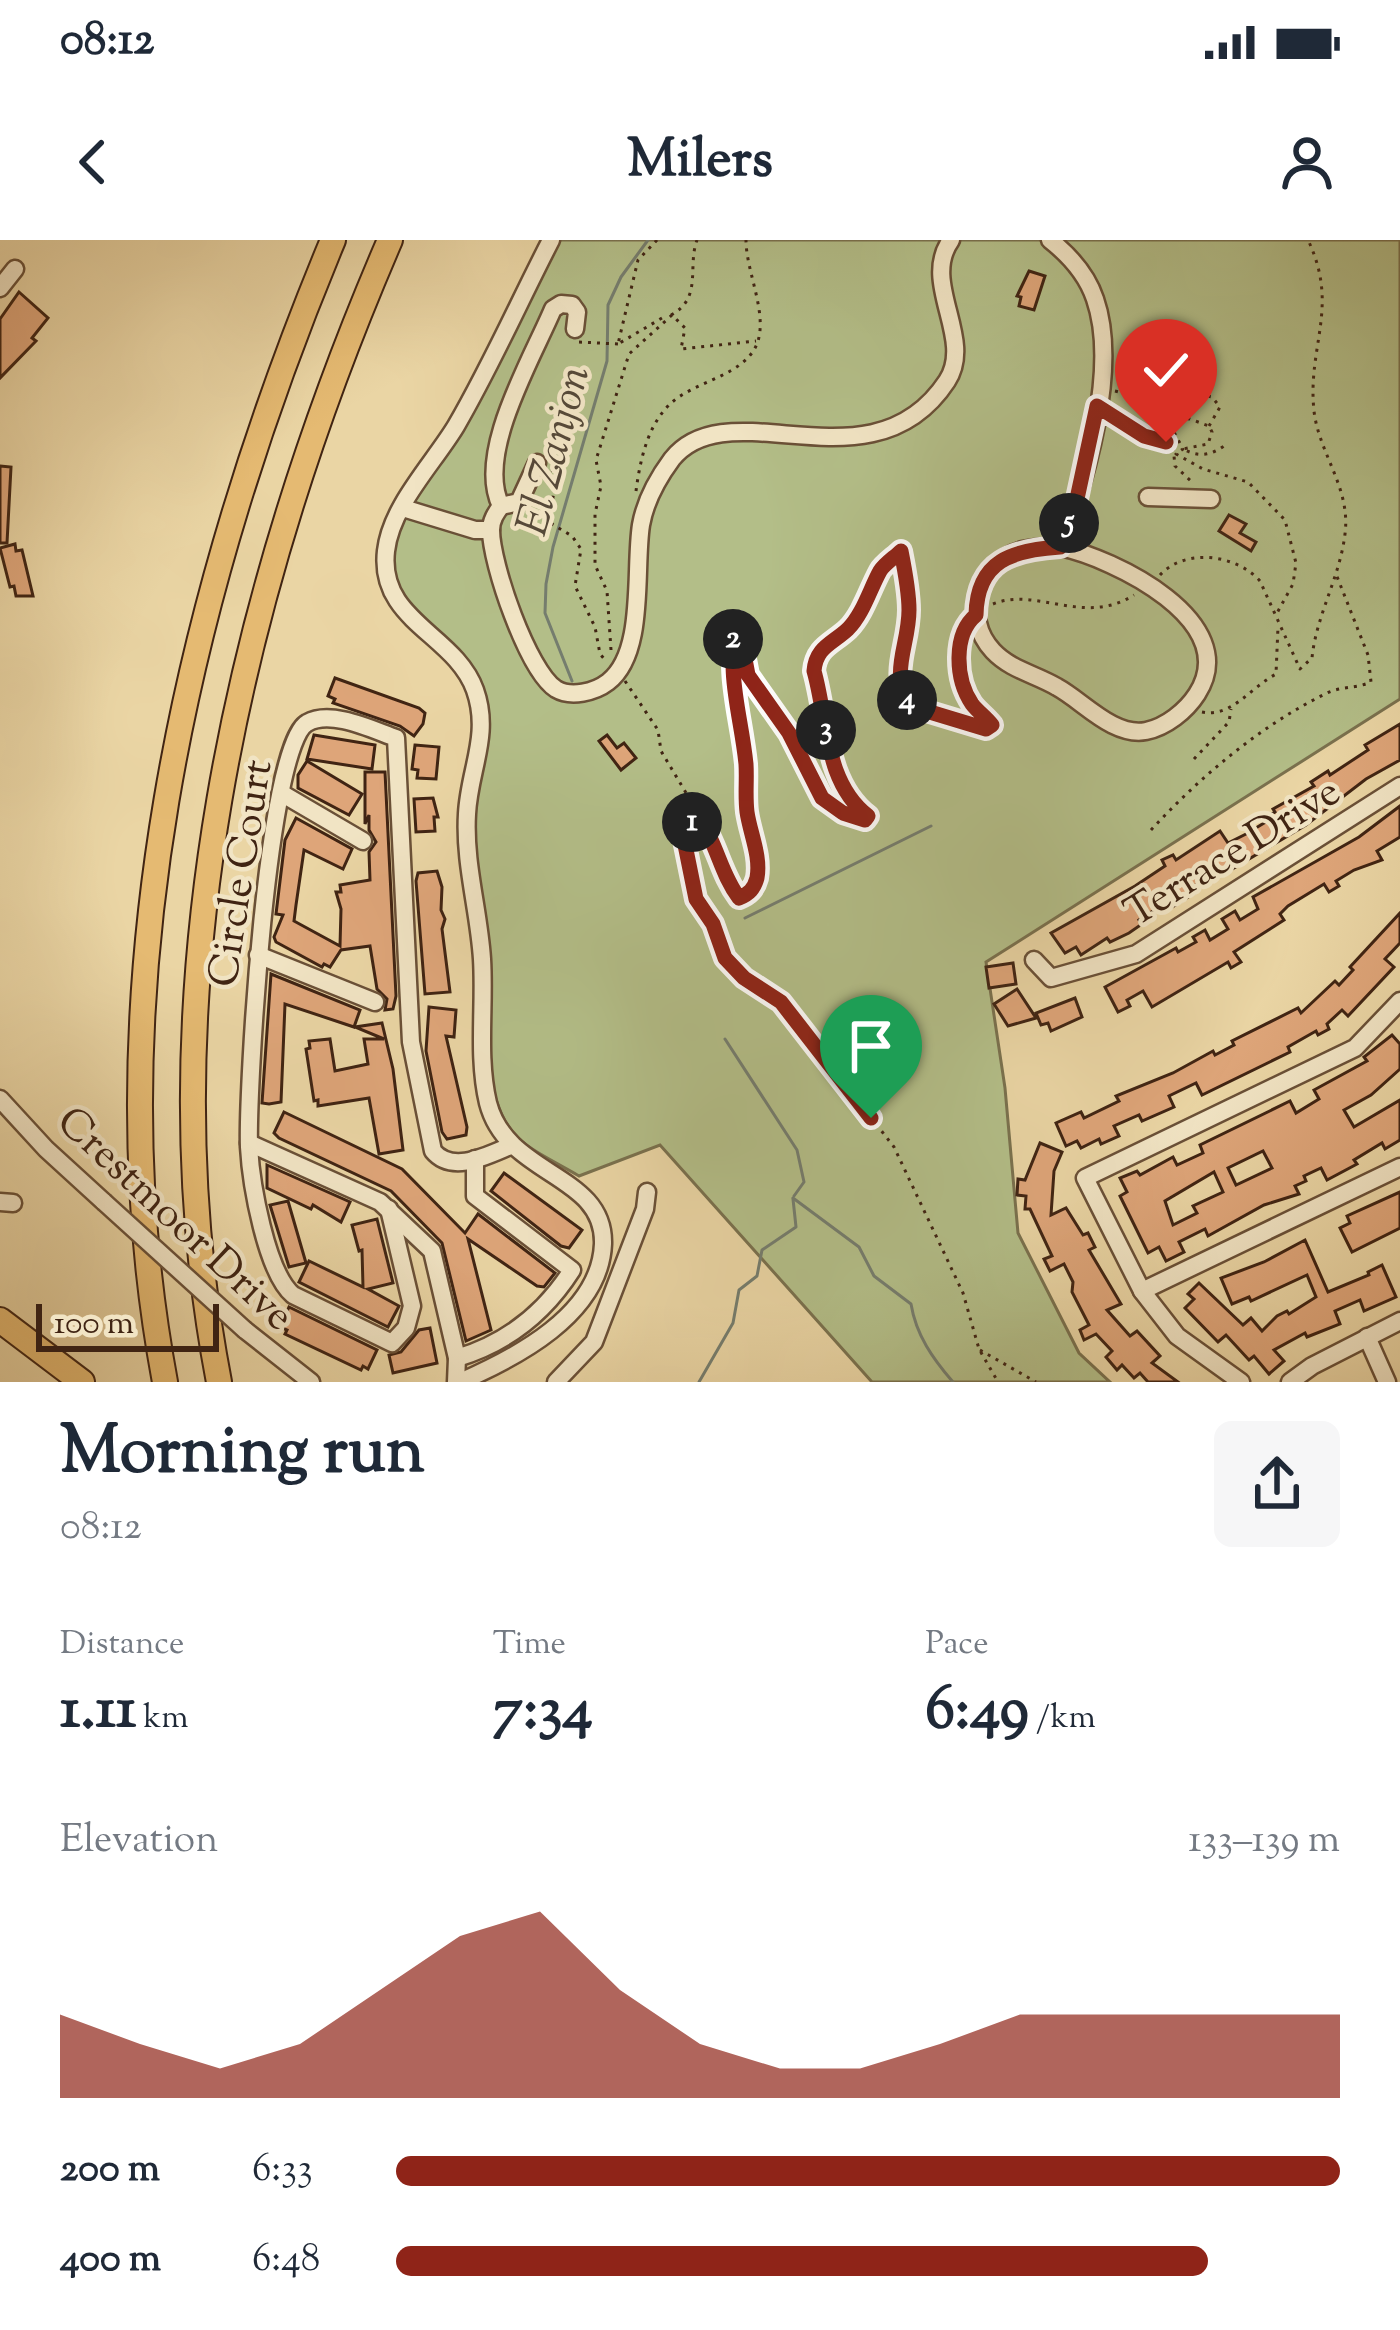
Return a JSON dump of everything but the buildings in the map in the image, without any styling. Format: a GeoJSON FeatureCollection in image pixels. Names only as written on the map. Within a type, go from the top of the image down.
{"type":"FeatureCollection","features":[{"type":"Feature","properties":{"kind":"highway"},"geometry":{"type":"LineString","coordinates":[[165,1382],[148,1260],[140,1127],[142,1007],[158,861],[188,700],[226,544],[284,364],[333,240]]}},
{"type":"Feature","properties":{"kind":"highway"},"geometry":{"type":"LineString","coordinates":[[219,1382],[200,1259],[193,1149],[194,1016],[208,882],[242,695],[282,539],[342,359],[390,240]]}},
{"type":"Feature","properties":{"kind":"highway"},"geometry":{"type":"LineString","coordinates":[[0,1320],[82,1382]]}},
{"type":"Feature","properties":{"kind":"street"},"geometry":{"type":"LineString","coordinates":[[249,1143],[389,1209],[432,1251],[457,1358],[458,1382],[523,1351],[548,1332],[583,1294],[600,1259],[601,1227],[593,1209],[566,1181],[510,1146],[497,1129],[484,1082],[482,957],[467,842],[469,792],[483,728],[468,674],[412,622],[389,590],[386,552],[390,531],[457,424],[551,240]]}},
{"type":"Feature","properties":{"kind":"street"},"geometry":{"type":"LineString","coordinates":[[573,335],[578,312],[572,305],[561,304],[553,309],[496,443],[495,494],[501,506],[491,530],[502,582],[536,668],[558,690],[579,693],[596,689],[630,650],[641,524],[657,483],[689,444],[707,436],[879,435],[906,424],[947,381],[954,364],[952,332],[940,281],[944,249],[951,240]]}},
{"type":"Feature","properties":{"kind":"street"},"geometry":{"type":"LineString","coordinates":[[1050,240],[1070,256],[1095,298],[1105,357],[1075,508],[1060,547]]}},
{"type":"Feature","properties":{"kind":"street"},"geometry":{"type":"LineString","coordinates":[[0,288],[15,269]]}},
{"type":"Feature","properties":{"kind":"street"},"geometry":{"type":"LineString","coordinates":[[501,506],[519,502],[544,464]]}},
{"type":"Feature","properties":{"kind":"street"},"geometry":{"type":"LineString","coordinates":[[1148,496],[1210,500]]}},
{"type":"Feature","properties":{"kind":"street"},"geometry":{"type":"LineString","coordinates":[[403,508],[475,530],[491,530]]}},
{"type":"Feature","properties":{"kind":"street"},"geometry":{"type":"LineString","coordinates":[[1060,547],[1110,562],[1151,584],[1185,614],[1200,640],[1205,669],[1195,696],[1160,727],[1135,732],[1123,728],[1058,687],[1012,667],[979,632],[976,595],[988,571],[1025,549],[1060,547]]}},
{"type":"Feature","properties":{"kind":"street","name":"Circle Court"},"geometry":{"type":"LineString","coordinates":[[389,1209],[412,1306],[406,1328],[392,1343],[283,1287],[255,1189],[249,1143],[258,955],[281,793],[295,740],[307,723],[319,719],[350,723],[396,738],[412,1056],[433,1150],[441,1160],[453,1164],[475,1159]]}},
{"type":"Feature","properties":{"kind":"street","name":"Terrace Drive"},"geometry":{"type":"LineString","coordinates":[[1034,960],[1051,978],[1136,954],[1400,786]]}},
{"type":"Feature","properties":{"kind":"street"},"geometry":{"type":"LineString","coordinates":[[281,793],[363,841]]}},
{"type":"Feature","properties":{"kind":"street"},"geometry":{"type":"LineString","coordinates":[[258,955],[375,1002]]}},
{"type":"Feature","properties":{"kind":"street"},"geometry":{"type":"LineString","coordinates":[[1241,1382],[1178,1336],[1142,1291],[1085,1178],[1355,1048],[1400,1001]]}},
{"type":"Feature","properties":{"kind":"street","name":"Crestmoor Drive"},"geometry":{"type":"LineString","coordinates":[[0,1099],[53,1157],[245,1330],[310,1382]]}},
{"type":"Feature","properties":{"kind":"street"},"geometry":{"type":"LineString","coordinates":[[457,1358],[485,1350],[534,1317],[572,1270],[484,1206],[473,1189],[475,1159],[510,1146]]}},
{"type":"Feature","properties":{"kind":"street"},"geometry":{"type":"LineString","coordinates":[[1142,1291],[1400,1168]]}},
{"type":"Feature","properties":{"kind":"street"},"geometry":{"type":"LineString","coordinates":[[556,1382],[594,1342],[645,1209],[647,1192]]}},
{"type":"Feature","properties":{"kind":"street"},"geometry":{"type":"LineString","coordinates":[[1289,1382],[1400,1321]]}},
{"type":"Feature","properties":{"kind":"street"},"geometry":{"type":"LineString","coordinates":[[1367,1337],[1387,1382]]}},
{"type":"Feature","properties":{"kind":"path"},"geometry":{"type":"LineString","coordinates":[[615,344],[638,260],[657,240]]}},
{"type":"Feature","properties":{"kind":"path"},"geometry":{"type":"LineString","coordinates":[[573,335],[615,344],[683,309],[690,296],[692,253],[698,240]]}},
{"type":"Feature","properties":{"kind":"path"},"geometry":{"type":"LineString","coordinates":[[635,496],[648,435],[665,408],[744,363],[758,341],[746,240]]}},
{"type":"Feature","properties":{"kind":"path"},"geometry":{"type":"LineString","coordinates":[[672,315],[629,354],[596,460],[601,486],[595,514],[596,575],[607,591],[614,665],[658,730],[661,751],[710,833],[727,882],[739,898],[748,895],[756,882],[757,865],[731,676],[730,650],[738,622],[748,675],[789,733],[822,798],[843,813],[865,820],[868,816],[854,805],[837,774],[825,736],[815,658],[822,647],[853,625],[877,586],[880,572],[901,551],[909,609],[907,638],[898,660],[902,693],[910,706],[986,729],[992,725],[973,706],[961,664],[959,642],[964,625],[998,601],[1011,599],[1116,607],[1180,560],[1217,559],[1250,570],[1277,617],[1290,653],[1300,669],[1305,667],[1312,658],[1346,536],[1340,482],[1314,417],[1312,392],[1324,311],[1323,279],[1308,240]]}},
{"type":"Feature","properties":{"kind":"path"},"geometry":{"type":"LineString","coordinates":[[672,315],[686,328],[681,349],[758,341]]}},
{"type":"Feature","properties":{"kind":"path"},"geometry":{"type":"LineString","coordinates":[[1099,397],[1136,396],[1162,386],[1212,397],[1220,407],[1209,426]]}},
{"type":"Feature","properties":{"kind":"path"},"geometry":{"type":"LineString","coordinates":[[1136,396],[1142,416],[1190,418],[1209,426],[1208,444]]}},
{"type":"Feature","properties":{"kind":"path"},"geometry":{"type":"LineString","coordinates":[[1099,397],[1144,436],[1174,446],[1176,454],[1203,469],[1248,482],[1286,520],[1294,551],[1294,579],[1277,617],[1276,674],[1254,685],[1232,708],[1211,715],[1196,707],[1195,696]]}},
{"type":"Feature","properties":{"kind":"path"},"geometry":{"type":"LineString","coordinates":[[1169,408],[1166,417],[1183,449],[1201,455],[1224,446]]}},
{"type":"Feature","properties":{"kind":"path"},"geometry":{"type":"LineString","coordinates":[[1178,470],[1173,460],[1176,454],[1208,444]]}},
{"type":"Feature","properties":{"kind":"path"},"geometry":{"type":"LineString","coordinates":[[1208,444],[1214,453]]}},
{"type":"Feature","properties":{"kind":"path"},"geometry":{"type":"LineString","coordinates":[[544,464],[555,480],[552,524],[561,527],[581,549],[578,595],[595,627],[600,654],[614,665]]}},
{"type":"Feature","properties":{"kind":"path"},"geometry":{"type":"LineString","coordinates":[[1151,830],[1186,792],[1246,745],[1321,696],[1371,682],[1367,655],[1335,572]]}},
{"type":"Feature","properties":{"kind":"path"},"geometry":{"type":"LineString","coordinates":[[614,665],[618,646]]}},
{"type":"Feature","properties":{"kind":"path"},"geometry":{"type":"LineString","coordinates":[[1194,759],[1229,722],[1232,708]]}},
{"type":"Feature","properties":{"kind":"path"},"geometry":{"type":"LineString","coordinates":[[698,818],[681,828],[696,899],[713,924],[725,958],[744,978],[781,1002],[894,1147],[963,1293],[979,1349],[998,1382]]}},
{"type":"Feature","properties":{"kind":"path"},"geometry":{"type":"LineString","coordinates":[[979,1349],[1036,1382]]}},
{"type":"Feature","properties":{"kind":"green space"},"geometry":{"type":"Polygon","coordinates":[[[556,240],[1400,240],[1400,699],[986,962],[1005,1088],[1018,1233],[1079,1353],[1110,1382],[872,1382],[660,1145],[579,1176],[530,1148],[502,1115],[490,1075],[471,834],[484,707],[395,586],[392,542],[556,240]]]}},
{"type":"Feature","properties":{"kind":"waterway","name":"El Zanjon"},"geometry":{"type":"LineString","coordinates":[[572,681],[545,613],[546,584],[607,361],[608,305],[621,277],[648,240]]}},
{"type":"Feature","properties":{"kind":"waterway"},"geometry":{"type":"LineString","coordinates":[[745,918],[931,826]]}},
{"type":"Feature","properties":{"kind":"waterway","name":"El Zanjon"},"geometry":{"type":"LineString","coordinates":[[725,1039],[797,1150],[804,1182],[794,1196]]}},
{"type":"Feature","properties":{"kind":"waterway"},"geometry":{"type":"LineString","coordinates":[[793,1198],[859,1247],[874,1276],[911,1304],[926,1346],[953,1382]]}},
{"type":"Feature","properties":{"kind":"waterway"},"geometry":{"type":"LineString","coordinates":[[699,1382],[733,1323],[739,1290],[757,1276],[762,1250],[796,1227],[793,1199]]}},
{"type":"Feature","properties":{"kind":"route"},"geometry":{"type":"LineString","coordinates":[[871,1118],[781,1002],[744,978],[725,958],[713,924],[696,899],[686,864],[682,830],[698,818],[710,833],[727,882],[739,898],[748,895],[756,882],[746,810],[746,762],[731,676],[730,650],[738,622],[748,675],[789,733],[822,798],[843,813],[865,820],[868,816],[854,805],[837,774],[814,671],[822,647],[853,625],[877,586],[880,572],[901,551],[909,609],[907,638],[898,660],[899,680],[910,706],[986,729],[992,725],[973,706],[959,642],[964,625],[976,615],[976,595],[988,571],[1025,549],[1060,547],[1075,508],[1097,406],[1144,436],[1166,442]]}}]}
